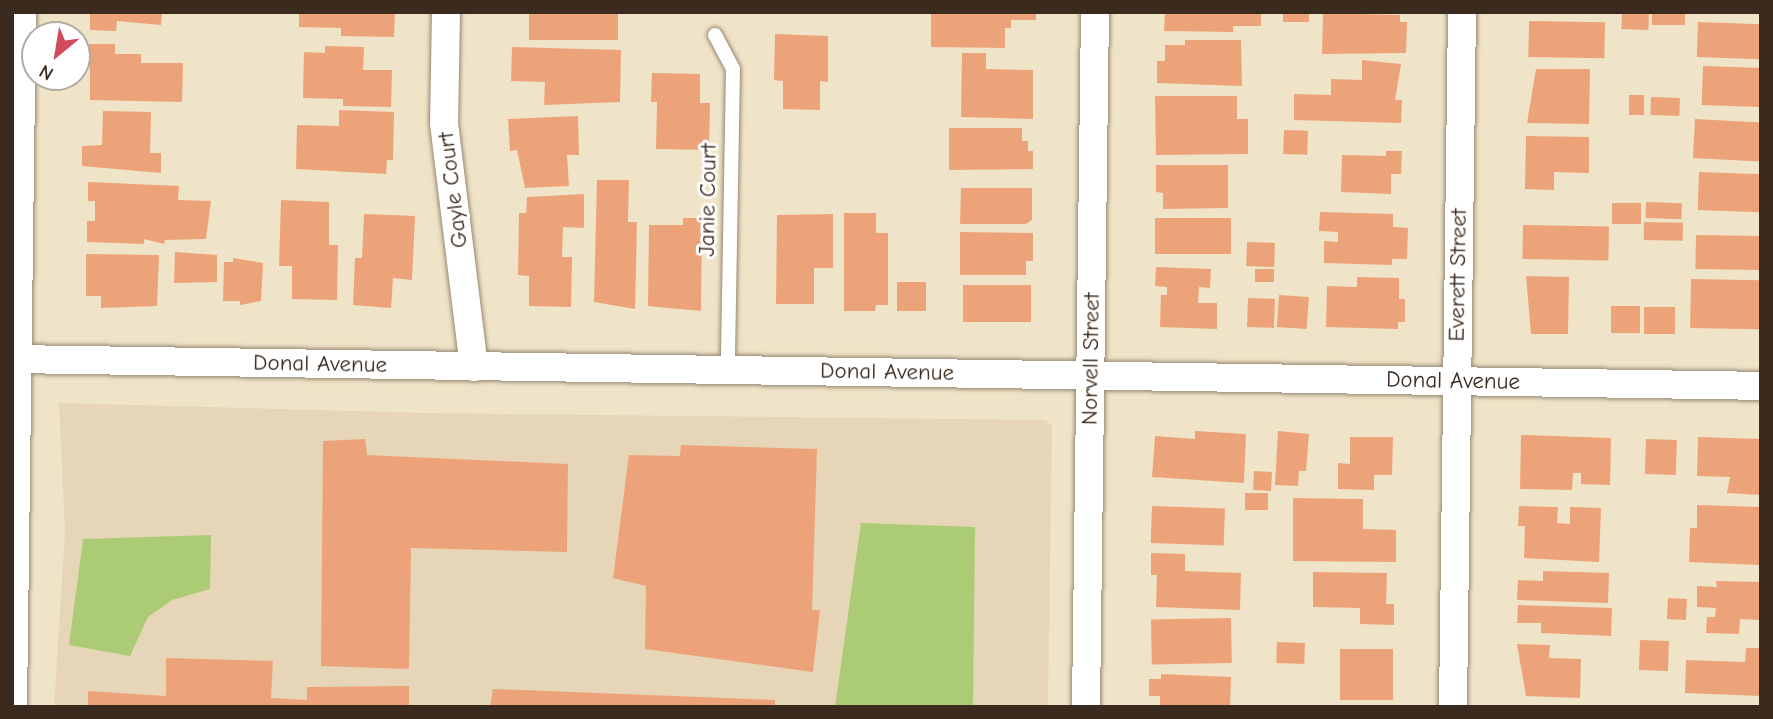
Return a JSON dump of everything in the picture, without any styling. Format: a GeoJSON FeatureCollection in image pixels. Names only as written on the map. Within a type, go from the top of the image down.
{"type":"FeatureCollection","features":[{"type":"Feature","properties":{"kind":"street"},"geometry":{"type":"LineString","coordinates":[[13,707],[14,359],[22,12]]}},
{"type":"Feature","properties":{"kind":"street","name":"Gayle Court"},"geometry":{"type":"LineString","coordinates":[[446,12],[444,123],[474,367]]}},
{"type":"Feature","properties":{"kind":"street","name":"Norvell Street"},"geometry":{"type":"LineString","coordinates":[[1086,707],[1096,12]]}},
{"type":"Feature","properties":{"kind":"street","name":"Everett Street"},"geometry":{"type":"LineString","coordinates":[[1453,707],[1462,12]]}},
{"type":"Feature","properties":{"kind":"street","name":"Donal Avenue"},"geometry":{"type":"LineString","coordinates":[[14,359],[1761,386]]}},
{"type":"Feature","properties":{"kind":"lane","name":"Janie Court"},"geometry":{"type":"LineString","coordinates":[[715,35],[733,69],[728,369]]}},
{"type":"Feature","properties":{"kind":"shaded area"},"geometry":{"type":"Polygon","coordinates":[[[59,403],[427,413],[1045,420],[1052,425],[1048,707],[54,707],[65,530],[59,403]]]}},
{"type":"Feature","properties":{"kind":"green space"},"geometry":{"type":"Polygon","coordinates":[[[861,523],[975,527],[973,707],[835,707],[861,523]]]}},
{"type":"Feature","properties":{"kind":"green space"},"geometry":{"type":"Polygon","coordinates":[[[211,535],[210,589],[172,600],[148,617],[130,656],[69,645],[83,539],[211,535]]]}},
{"type":"Feature","properties":{"kind":"building"},"geometry":{"type":"Polygon","coordinates":[[[90,12],[162,12],[161,25],[117,21],[116,31],[91,30],[90,12]]]}},
{"type":"Feature","properties":{"kind":"building"},"geometry":{"type":"Polygon","coordinates":[[[299,12],[395,12],[394,37],[341,36],[341,28],[299,27],[299,12]]]}},
{"type":"Feature","properties":{"kind":"building"},"geometry":{"type":"Polygon","coordinates":[[[529,12],[618,12],[618,40],[529,40],[529,12]]]}},
{"type":"Feature","properties":{"kind":"building"},"geometry":{"type":"Polygon","coordinates":[[[931,12],[1036,12],[1036,20],[1011,20],[1011,28],[1005,28],[1005,48],[931,47],[931,12]]]}},
{"type":"Feature","properties":{"kind":"building"},"geometry":{"type":"Polygon","coordinates":[[[1165,12],[1261,12],[1261,26],[1233,26],[1233,32],[1164,31],[1165,12]]]}},
{"type":"Feature","properties":{"kind":"building"},"geometry":{"type":"Polygon","coordinates":[[[1283,12],[1309,12],[1309,22],[1283,22],[1283,12]]]}},
{"type":"Feature","properties":{"kind":"building"},"geometry":{"type":"Polygon","coordinates":[[[1622,12],[1649,13],[1648,30],[1621,29],[1622,12]]]}},
{"type":"Feature","properties":{"kind":"building"},"geometry":{"type":"Polygon","coordinates":[[[1652,12],[1685,12],[1685,25],[1652,25],[1652,12]]]}},
{"type":"Feature","properties":{"kind":"building"},"geometry":{"type":"Polygon","coordinates":[[[1323,13],[1400,15],[1400,22],[1407,22],[1406,53],[1322,54],[1323,13]]]}},
{"type":"Feature","properties":{"kind":"building"},"geometry":{"type":"Polygon","coordinates":[[[1529,21],[1605,22],[1604,58],[1528,57],[1529,21]]]}},
{"type":"Feature","properties":{"kind":"building"},"geometry":{"type":"Polygon","coordinates":[[[1698,22],[1761,24],[1760,59],[1697,57],[1698,22]]]}},
{"type":"Feature","properties":{"kind":"building"},"geometry":{"type":"Polygon","coordinates":[[[775,34],[828,36],[828,82],[820,81],[820,110],[783,109],[783,81],[774,80],[775,34]]]}},
{"type":"Feature","properties":{"kind":"building"},"geometry":{"type":"Polygon","coordinates":[[[1185,40],[1241,40],[1242,86],[1157,83],[1157,61],[1165,61],[1165,45],[1185,45],[1185,40]]]}},
{"type":"Feature","properties":{"kind":"building"},"geometry":{"type":"Polygon","coordinates":[[[91,44],[115,44],[115,54],[141,54],[141,63],[183,63],[182,102],[90,100],[91,44]]]}},
{"type":"Feature","properties":{"kind":"building"},"geometry":{"type":"Polygon","coordinates":[[[325,46],[364,47],[363,70],[392,70],[391,107],[343,106],[343,99],[303,98],[304,52],[325,53],[325,46]]]}},
{"type":"Feature","properties":{"kind":"building"},"geometry":{"type":"Polygon","coordinates":[[[512,47],[621,50],[620,102],[544,105],[545,82],[511,81],[512,47]]]}},
{"type":"Feature","properties":{"kind":"building"},"geometry":{"type":"Polygon","coordinates":[[[962,53],[986,53],[986,69],[1033,70],[1033,119],[961,117],[962,53]]]}},
{"type":"Feature","properties":{"kind":"building"},"geometry":{"type":"Polygon","coordinates":[[[1362,60],[1401,64],[1395,100],[1402,100],[1401,123],[1294,120],[1294,94],[1331,95],[1331,79],[1362,80],[1362,60]]]}},
{"type":"Feature","properties":{"kind":"building"},"geometry":{"type":"Polygon","coordinates":[[[1703,66],[1761,68],[1760,107],[1702,105],[1703,66]]]}},
{"type":"Feature","properties":{"kind":"building"},"geometry":{"type":"Polygon","coordinates":[[[1536,69],[1590,69],[1589,124],[1527,123],[1536,69]]]}},
{"type":"Feature","properties":{"kind":"building"},"geometry":{"type":"Polygon","coordinates":[[[652,73],[700,74],[700,103],[710,103],[709,150],[656,149],[657,102],[651,102],[652,73]]]}},
{"type":"Feature","properties":{"kind":"building"},"geometry":{"type":"Polygon","coordinates":[[[1629,95],[1644,95],[1644,115],[1629,115],[1629,95]]]}},
{"type":"Feature","properties":{"kind":"building"},"geometry":{"type":"Polygon","coordinates":[[[1155,96],[1237,96],[1237,119],[1248,119],[1248,154],[1156,155],[1155,96]]]}},
{"type":"Feature","properties":{"kind":"building"},"geometry":{"type":"Polygon","coordinates":[[[1651,97],[1680,98],[1679,116],[1650,115],[1651,97]]]}},
{"type":"Feature","properties":{"kind":"building"},"geometry":{"type":"Polygon","coordinates":[[[339,110],[394,112],[393,160],[387,160],[386,174],[296,169],[297,125],[339,126],[339,110]]]}},
{"type":"Feature","properties":{"kind":"building"},"geometry":{"type":"Polygon","coordinates":[[[103,111],[151,112],[150,153],[161,153],[161,173],[82,166],[82,146],[102,145],[103,111]]]}},
{"type":"Feature","properties":{"kind":"building"},"geometry":{"type":"Polygon","coordinates":[[[578,116],[579,155],[567,155],[569,186],[525,188],[517,150],[510,151],[508,119],[578,116]]]}},
{"type":"Feature","properties":{"kind":"building"},"geometry":{"type":"Polygon","coordinates":[[[1695,119],[1761,122],[1759,161],[1693,158],[1695,119]]]}},
{"type":"Feature","properties":{"kind":"building"},"geometry":{"type":"Polygon","coordinates":[[[949,128],[1022,128],[1022,141],[1028,141],[1028,151],[1033,151],[1033,169],[949,170],[949,128]]]}},
{"type":"Feature","properties":{"kind":"building"},"geometry":{"type":"Polygon","coordinates":[[[1284,130],[1308,131],[1307,155],[1283,154],[1284,130]]]}},
{"type":"Feature","properties":{"kind":"building"},"geometry":{"type":"Polygon","coordinates":[[[1526,136],[1589,137],[1589,173],[1554,172],[1554,190],[1525,189],[1526,136]]]}},
{"type":"Feature","properties":{"kind":"building"},"geometry":{"type":"Polygon","coordinates":[[[1386,151],[1402,151],[1401,174],[1391,174],[1391,194],[1341,192],[1342,155],[1386,156],[1386,151]]]}},
{"type":"Feature","properties":{"kind":"building"},"geometry":{"type":"Polygon","coordinates":[[[1156,165],[1228,165],[1228,208],[1163,209],[1163,193],[1156,192],[1156,165]]]}},
{"type":"Feature","properties":{"kind":"building"},"geometry":{"type":"Polygon","coordinates":[[[1699,172],[1761,174],[1760,212],[1698,210],[1699,172]]]}},
{"type":"Feature","properties":{"kind":"building"},"geometry":{"type":"Polygon","coordinates":[[[597,180],[629,180],[628,222],[637,222],[635,309],[594,302],[597,180]]]}},
{"type":"Feature","properties":{"kind":"building"},"geometry":{"type":"Polygon","coordinates":[[[88,182],[179,186],[178,200],[211,201],[206,239],[165,240],[164,244],[144,239],[144,244],[87,242],[87,221],[95,221],[95,201],[88,201],[88,182]]]}},
{"type":"Feature","properties":{"kind":"building"},"geometry":{"type":"Polygon","coordinates":[[[961,188],[1032,188],[1032,220],[1026,224],[960,224],[961,188]]]}},
{"type":"Feature","properties":{"kind":"building"},"geometry":{"type":"Polygon","coordinates":[[[584,194],[584,228],[563,227],[562,257],[572,257],[571,307],[529,306],[529,276],[518,275],[519,213],[526,213],[527,197],[584,194]]]}},
{"type":"Feature","properties":{"kind":"building"},"geometry":{"type":"Polygon","coordinates":[[[281,200],[329,202],[329,245],[338,245],[337,300],[292,299],[292,266],[279,266],[281,200]]]}},
{"type":"Feature","properties":{"kind":"building"},"geometry":{"type":"Polygon","coordinates":[[[1646,202],[1682,203],[1681,219],[1645,218],[1646,202]]]}},
{"type":"Feature","properties":{"kind":"building"},"geometry":{"type":"Polygon","coordinates":[[[1612,203],[1641,203],[1641,224],[1612,224],[1612,203]]]}},
{"type":"Feature","properties":{"kind":"building"},"geometry":{"type":"Polygon","coordinates":[[[1320,212],[1393,214],[1393,227],[1408,228],[1407,259],[1392,259],[1392,265],[1324,263],[1324,241],[1338,242],[1338,232],[1319,231],[1320,212]]]}},
{"type":"Feature","properties":{"kind":"building"},"geometry":{"type":"Polygon","coordinates":[[[844,213],[876,213],[876,233],[888,233],[888,305],[876,305],[875,311],[844,311],[844,213]]]}},
{"type":"Feature","properties":{"kind":"building"},"geometry":{"type":"Polygon","coordinates":[[[364,214],[415,216],[412,280],[393,278],[391,308],[353,305],[355,258],[362,258],[364,214]]]}},
{"type":"Feature","properties":{"kind":"building"},"geometry":{"type":"Polygon","coordinates":[[[833,214],[833,268],[814,268],[814,304],[776,304],[777,215],[833,214]]]}},
{"type":"Feature","properties":{"kind":"building"},"geometry":{"type":"Polygon","coordinates":[[[683,218],[702,218],[701,311],[648,306],[649,225],[683,225],[683,218]]]}},
{"type":"Feature","properties":{"kind":"building"},"geometry":{"type":"Polygon","coordinates":[[[1155,218],[1231,218],[1231,254],[1155,254],[1155,218]]]}},
{"type":"Feature","properties":{"kind":"building"},"geometry":{"type":"Polygon","coordinates":[[[1644,222],[1683,223],[1683,241],[1644,240],[1644,222]]]}},
{"type":"Feature","properties":{"kind":"building"},"geometry":{"type":"Polygon","coordinates":[[[1523,225],[1609,227],[1608,260],[1522,259],[1523,225]]]}},
{"type":"Feature","properties":{"kind":"building"},"geometry":{"type":"Polygon","coordinates":[[[960,232],[1033,233],[1033,261],[1026,261],[1026,275],[960,275],[960,232]]]}},
{"type":"Feature","properties":{"kind":"building"},"geometry":{"type":"Polygon","coordinates":[[[1696,235],[1760,236],[1759,270],[1695,269],[1696,235]]]}},
{"type":"Feature","properties":{"kind":"building"},"geometry":{"type":"Polygon","coordinates":[[[1247,242],[1275,243],[1274,267],[1246,266],[1247,242]]]}},
{"type":"Feature","properties":{"kind":"building"},"geometry":{"type":"Polygon","coordinates":[[[175,252],[217,255],[217,282],[174,283],[175,252]]]}},
{"type":"Feature","properties":{"kind":"building"},"geometry":{"type":"Polygon","coordinates":[[[86,254],[159,255],[157,306],[101,308],[101,296],[86,296],[86,254]]]}},
{"type":"Feature","properties":{"kind":"building"},"geometry":{"type":"Polygon","coordinates":[[[233,258],[263,263],[261,301],[240,305],[240,301],[223,301],[224,262],[233,262],[233,258]]]}},
{"type":"Feature","properties":{"kind":"building"},"geometry":{"type":"Polygon","coordinates":[[[1156,267],[1211,269],[1210,288],[1199,287],[1198,303],[1217,303],[1217,329],[1160,327],[1161,295],[1167,295],[1167,287],[1155,286],[1156,267]]]}},
{"type":"Feature","properties":{"kind":"building"},"geometry":{"type":"Polygon","coordinates":[[[1255,269],[1274,269],[1274,282],[1255,282],[1255,269]]]}},
{"type":"Feature","properties":{"kind":"building"},"geometry":{"type":"Polygon","coordinates":[[[1526,276],[1569,277],[1568,334],[1531,334],[1526,276]]]}},
{"type":"Feature","properties":{"kind":"building"},"geometry":{"type":"Polygon","coordinates":[[[1357,277],[1399,278],[1399,299],[1405,299],[1405,322],[1398,322],[1398,329],[1326,327],[1327,286],[1357,287],[1357,277]]]}},
{"type":"Feature","properties":{"kind":"building"},"geometry":{"type":"Polygon","coordinates":[[[1691,279],[1761,280],[1760,329],[1690,328],[1691,279]]]}},
{"type":"Feature","properties":{"kind":"building"},"geometry":{"type":"Polygon","coordinates":[[[897,282],[926,282],[926,311],[897,311],[897,282]]]}},
{"type":"Feature","properties":{"kind":"building"},"geometry":{"type":"Polygon","coordinates":[[[963,285],[1031,285],[1031,322],[963,322],[963,285]]]}},
{"type":"Feature","properties":{"kind":"building"},"geometry":{"type":"Polygon","coordinates":[[[1279,295],[1309,297],[1307,329],[1277,327],[1279,295]]]}},
{"type":"Feature","properties":{"kind":"building"},"geometry":{"type":"Polygon","coordinates":[[[1248,298],[1275,299],[1274,328],[1247,327],[1248,298]]]}},
{"type":"Feature","properties":{"kind":"building"},"geometry":{"type":"Polygon","coordinates":[[[1611,306],[1640,306],[1640,333],[1611,333],[1611,306]]]}},
{"type":"Feature","properties":{"kind":"building"},"geometry":{"type":"Polygon","coordinates":[[[1644,307],[1675,307],[1675,334],[1644,334],[1644,307]]]}},
{"type":"Feature","properties":{"kind":"building"},"geometry":{"type":"Polygon","coordinates":[[[1195,431],[1246,434],[1244,483],[1152,477],[1155,436],[1195,439],[1195,431]]]}},
{"type":"Feature","properties":{"kind":"building"},"geometry":{"type":"Polygon","coordinates":[[[1278,431],[1309,434],[1306,471],[1299,471],[1298,486],[1275,485],[1278,431]]]}},
{"type":"Feature","properties":{"kind":"building"},"geometry":{"type":"Polygon","coordinates":[[[1521,435],[1611,438],[1610,485],[1581,484],[1581,473],[1573,473],[1572,490],[1520,489],[1521,435]]]}},
{"type":"Feature","properties":{"kind":"building"},"geometry":{"type":"Polygon","coordinates":[[[1350,437],[1393,437],[1392,475],[1374,475],[1374,490],[1338,489],[1338,463],[1350,464],[1350,437]]]}},
{"type":"Feature","properties":{"kind":"building"},"geometry":{"type":"Polygon","coordinates":[[[1698,437],[1761,439],[1761,495],[1727,493],[1730,477],[1697,476],[1698,437]]]}},
{"type":"Feature","properties":{"kind":"building"},"geometry":{"type":"Polygon","coordinates":[[[365,439],[367,455],[568,464],[567,552],[411,548],[409,669],[321,666],[323,441],[365,439]]]}},
{"type":"Feature","properties":{"kind":"building"},"geometry":{"type":"Polygon","coordinates":[[[1646,439],[1677,440],[1676,475],[1645,474],[1646,439]]]}},
{"type":"Feature","properties":{"kind":"building"},"geometry":{"type":"Polygon","coordinates":[[[681,445],[817,449],[812,610],[820,610],[813,672],[645,649],[646,586],[613,578],[629,455],[680,456],[681,445]]]}},
{"type":"Feature","properties":{"kind":"building"},"geometry":{"type":"Polygon","coordinates":[[[1254,471],[1272,472],[1271,491],[1253,490],[1254,471]]]}},
{"type":"Feature","properties":{"kind":"building"},"geometry":{"type":"Polygon","coordinates":[[[1245,493],[1268,493],[1268,510],[1245,510],[1245,493]]]}},
{"type":"Feature","properties":{"kind":"building"},"geometry":{"type":"Polygon","coordinates":[[[1293,498],[1363,499],[1363,529],[1396,530],[1396,562],[1293,561],[1293,498]]]}},
{"type":"Feature","properties":{"kind":"building"},"geometry":{"type":"Polygon","coordinates":[[[1697,505],[1761,507],[1760,565],[1689,562],[1690,528],[1697,528],[1697,505]]]}},
{"type":"Feature","properties":{"kind":"building"},"geometry":{"type":"Polygon","coordinates":[[[1152,506],[1225,509],[1224,546],[1151,543],[1152,506]]]}},
{"type":"Feature","properties":{"kind":"building"},"geometry":{"type":"Polygon","coordinates":[[[1519,506],[1558,507],[1557,523],[1570,524],[1570,507],[1601,508],[1599,562],[1524,558],[1525,526],[1518,526],[1519,506]]]}},
{"type":"Feature","properties":{"kind":"building"},"geometry":{"type":"Polygon","coordinates":[[[1151,553],[1185,554],[1185,571],[1241,573],[1240,610],[1156,607],[1157,575],[1151,575],[1151,553]]]}},
{"type":"Feature","properties":{"kind":"building"},"geometry":{"type":"Polygon","coordinates":[[[1543,571],[1609,573],[1608,603],[1517,600],[1518,580],[1543,581],[1543,571]]]}},
{"type":"Feature","properties":{"kind":"building"},"geometry":{"type":"Polygon","coordinates":[[[1313,572],[1387,573],[1386,604],[1394,604],[1394,625],[1360,624],[1360,608],[1313,607],[1313,572]]]}},
{"type":"Feature","properties":{"kind":"building"},"geometry":{"type":"Polygon","coordinates":[[[1716,581],[1760,582],[1759,620],[1740,619],[1739,634],[1706,633],[1707,617],[1715,617],[1716,608],[1697,607],[1697,586],[1717,587],[1716,581]]]}},
{"type":"Feature","properties":{"kind":"building"},"geometry":{"type":"Polygon","coordinates":[[[1668,598],[1687,599],[1686,620],[1667,619],[1668,598]]]}},
{"type":"Feature","properties":{"kind":"building"},"geometry":{"type":"Polygon","coordinates":[[[1518,605],[1612,608],[1611,636],[1541,633],[1541,623],[1517,623],[1518,605]]]}},
{"type":"Feature","properties":{"kind":"building"},"geometry":{"type":"Polygon","coordinates":[[[1231,618],[1232,663],[1152,664],[1151,619],[1231,618]]]}},
{"type":"Feature","properties":{"kind":"building"},"geometry":{"type":"Polygon","coordinates":[[[1640,640],[1669,641],[1668,671],[1639,670],[1640,640]]]}},
{"type":"Feature","properties":{"kind":"building"},"geometry":{"type":"Polygon","coordinates":[[[1277,642],[1305,643],[1304,664],[1276,663],[1277,642]]]}},
{"type":"Feature","properties":{"kind":"building"},"geometry":{"type":"Polygon","coordinates":[[[1517,644],[1550,645],[1549,658],[1581,659],[1580,698],[1526,696],[1517,644]]]}},
{"type":"Feature","properties":{"kind":"building"},"geometry":{"type":"Polygon","coordinates":[[[1746,648],[1761,648],[1761,696],[1685,693],[1686,660],[1745,662],[1746,648]]]}},
{"type":"Feature","properties":{"kind":"building"},"geometry":{"type":"Polygon","coordinates":[[[1340,649],[1393,649],[1393,700],[1340,700],[1340,649]]]}},
{"type":"Feature","properties":{"kind":"building"},"geometry":{"type":"Polygon","coordinates":[[[166,658],[273,661],[271,698],[307,700],[307,687],[409,686],[409,707],[88,707],[88,691],[166,696],[166,658]]]}},
{"type":"Feature","properties":{"kind":"building"},"geometry":{"type":"Polygon","coordinates":[[[1161,674],[1231,677],[1230,707],[1160,707],[1160,696],[1149,696],[1149,679],[1161,679],[1161,674]]]}},
{"type":"Feature","properties":{"kind":"building"},"geometry":{"type":"Polygon","coordinates":[[[493,689],[775,700],[775,707],[490,707],[493,689]]]}}]}
